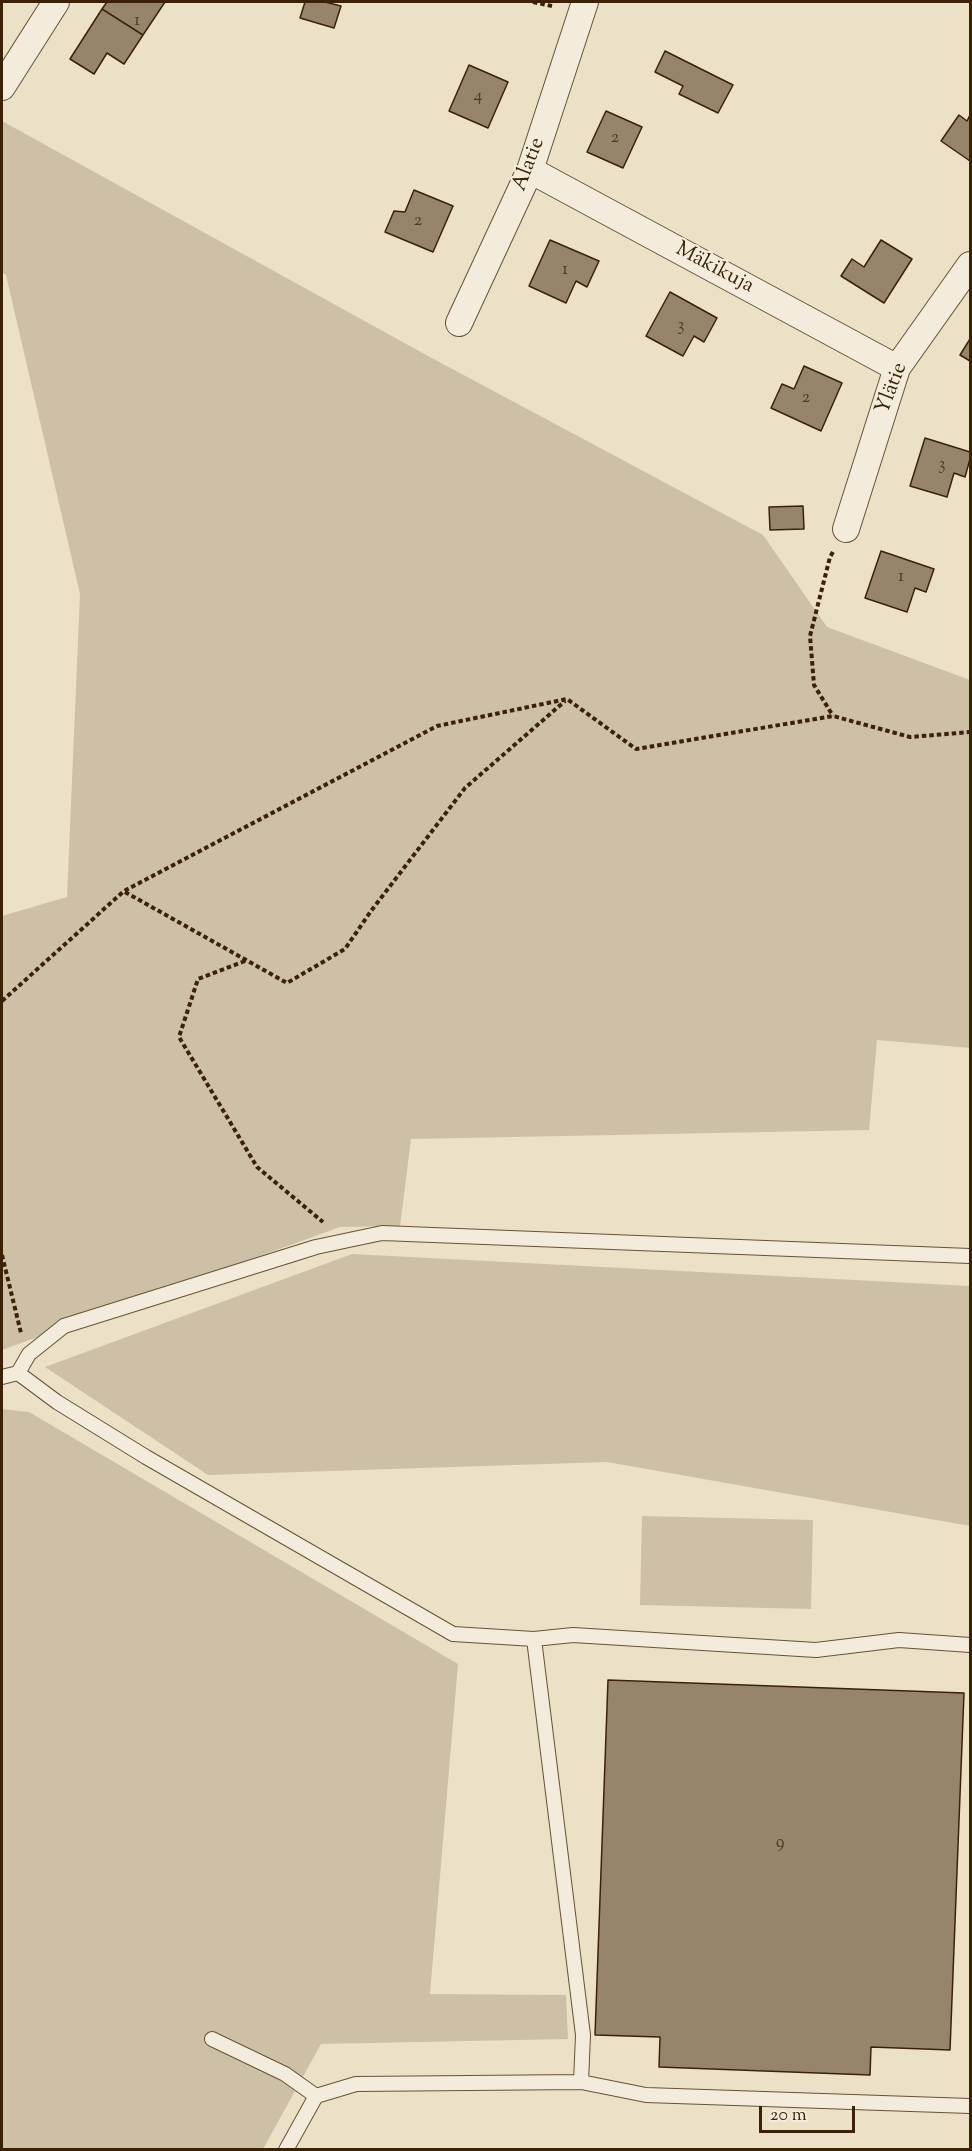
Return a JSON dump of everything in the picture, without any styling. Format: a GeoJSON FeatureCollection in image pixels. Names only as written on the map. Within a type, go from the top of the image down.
{"type":"FeatureCollection","features":[{"type":"Feature","properties":{"kind":"street"},"geometry":{"type":"LineString","coordinates":[[2,87],[56,2]]}},
{"type":"Feature","properties":{"kind":"street","name":"Alatie"},"geometry":{"type":"LineString","coordinates":[[459,323],[530,170],[585,2]]}},
{"type":"Feature","properties":{"kind":"street","name":"Mäkikuja"},"geometry":{"type":"LineString","coordinates":[[530,170],[897,368]]}},
{"type":"Feature","properties":{"kind":"street","name":"Ylätie"},"geometry":{"type":"LineString","coordinates":[[846,529],[897,368],[970,265]]}},
{"type":"Feature","properties":{"kind":"lane"},"geometry":{"type":"LineString","coordinates":[[2,1377],[18,1373],[29,1354],[64,1326],[316,1247],[382,1233],[970,1256]]}},
{"type":"Feature","properties":{"kind":"lane"},"geometry":{"type":"LineString","coordinates":[[18,1373],[57,1402],[146,1457],[453,1634],[534,1639],[573,1635],[816,1650],[899,1640],[970,1645]]}},
{"type":"Feature","properties":{"kind":"lane"},"geometry":{"type":"LineString","coordinates":[[534,1639],[583,2035],[581,2082]]}},
{"type":"Feature","properties":{"kind":"lane"},"geometry":{"type":"LineString","coordinates":[[212,2039],[285,2074],[316,2096]]}},
{"type":"Feature","properties":{"kind":"lane"},"geometry":{"type":"LineString","coordinates":[[286,2150],[316,2096],[356,2084],[581,2082],[646,2095],[970,2106]]}},
{"type":"Feature","properties":{"kind":"path"},"geometry":{"type":"LineString","coordinates":[[833,716],[814,685],[810,636],[830,557],[846,529]]}},
{"type":"Feature","properties":{"kind":"path"},"geometry":{"type":"LineString","coordinates":[[124,891],[287,983],[345,949],[371,911],[465,788],[567,699]]}},
{"type":"Feature","properties":{"kind":"path"},"geometry":{"type":"LineString","coordinates":[[2,1001],[124,891],[437,726],[567,699],[636,749],[833,716],[910,737],[970,732]]}},
{"type":"Feature","properties":{"kind":"path"},"geometry":{"type":"LineString","coordinates":[[246,961],[198,979],[179,1037],[257,1167],[347,1241]]}},
{"type":"Feature","properties":{"kind":"path"},"geometry":{"type":"LineString","coordinates":[[2,1255],[16,1317],[29,1354]]}},
{"type":"Feature","properties":{"kind":"shaded area"},"geometry":{"type":"Polygon","coordinates":[[[2,121],[428,356],[763,535],[827,627],[970,680],[970,1048],[877,1040],[869,1130],[411,1139],[400,1226],[340,1227],[2,1350],[2,916],[67,897],[80,594],[6,275],[2,272],[2,121]]]}},
{"type":"Feature","properties":{"kind":"shaded area"},"geometry":{"type":"Polygon","coordinates":[[[352,1254],[970,1286],[970,1526],[607,1462],[208,1475],[45,1367],[352,1254]]]}},
{"type":"Feature","properties":{"kind":"shaded area"},"geometry":{"type":"Polygon","coordinates":[[[2,1409],[29,1412],[458,1664],[430,1994],[566,1995],[568,2039],[321,2044],[263,2149],[2,2150],[2,1409]]]}},
{"type":"Feature","properties":{"kind":"shaded area"},"geometry":{"type":"Polygon","coordinates":[[[642,1516],[813,1520],[811,1609],[640,1605],[642,1516]]]}},
{"type":"Feature","properties":{"kind":"building"},"geometry":{"type":"Polygon","coordinates":[[[107,2],[165,2],[143,35],[102,9],[107,2]]]}},
{"type":"Feature","properties":{"kind":"building"},"geometry":{"type":"Polygon","coordinates":[[[305,2],[325,2],[341,6],[334,28],[300,18],[305,2]]]}},
{"type":"Feature","properties":{"kind":"building"},"geometry":{"type":"Polygon","coordinates":[[[102,9],[143,35],[124,64],[107,53],[94,74],[70,59],[102,9]]]}},
{"type":"Feature","properties":{"kind":"building"},"geometry":{"type":"Polygon","coordinates":[[[665,51],[733,85],[718,113],[679,94],[683,86],[655,72],[665,51]]]}},
{"type":"Feature","properties":{"kind":"building"},"geometry":{"type":"Polygon","coordinates":[[[469,65],[508,82],[488,128],[449,111],[469,65]]]}},
{"type":"Feature","properties":{"kind":"building"},"geometry":{"type":"Polygon","coordinates":[[[606,111],[642,127],[623,168],[587,152],[606,111]]]}},
{"type":"Feature","properties":{"kind":"building"},"geometry":{"type":"Polygon","coordinates":[[[959,115],[967,121],[970,115],[970,161],[941,141],[959,115]]]}},
{"type":"Feature","properties":{"kind":"building"},"geometry":{"type":"Polygon","coordinates":[[[414,190],[453,206],[433,252],[385,232],[394,211],[405,212],[414,190]]]}},
{"type":"Feature","properties":{"kind":"building"},"geometry":{"type":"Polygon","coordinates":[[[550,240],[599,261],[587,287],[576,281],[566,303],[529,286],[550,240]]]}},
{"type":"Feature","properties":{"kind":"building"},"geometry":{"type":"Polygon","coordinates":[[[881,240],[912,259],[884,303],[841,276],[852,259],[864,267],[881,240]]]}},
{"type":"Feature","properties":{"kind":"building"},"geometry":{"type":"Polygon","coordinates":[[[670,292],[717,318],[704,342],[694,336],[683,356],[646,336],[670,292]]]}},
{"type":"Feature","properties":{"kind":"building"},"geometry":{"type":"Polygon","coordinates":[[[970,339],[970,361],[960,355],[970,339]]]}},
{"type":"Feature","properties":{"kind":"building"},"geometry":{"type":"Polygon","coordinates":[[[804,366],[842,383],[821,431],[771,408],[782,384],[794,389],[804,366]]]}},
{"type":"Feature","properties":{"kind":"building"},"geometry":{"type":"Polygon","coordinates":[[[925,438],[970,452],[965,477],[954,473],[947,497],[910,486],[925,438]]]}},
{"type":"Feature","properties":{"kind":"building"},"geometry":{"type":"Polygon","coordinates":[[[803,506],[804,529],[770,530],[769,507],[803,506]]]}},
{"type":"Feature","properties":{"kind":"building"},"geometry":{"type":"Polygon","coordinates":[[[881,551],[934,569],[926,592],[915,588],[907,612],[865,598],[881,551]]]}},
{"type":"Feature","properties":{"kind":"building"},"geometry":{"type":"Polygon","coordinates":[[[608,1680],[964,1693],[950,2050],[871,2047],[870,2075],[659,2067],[660,2037],[595,2035],[608,1680]]]}}]}
